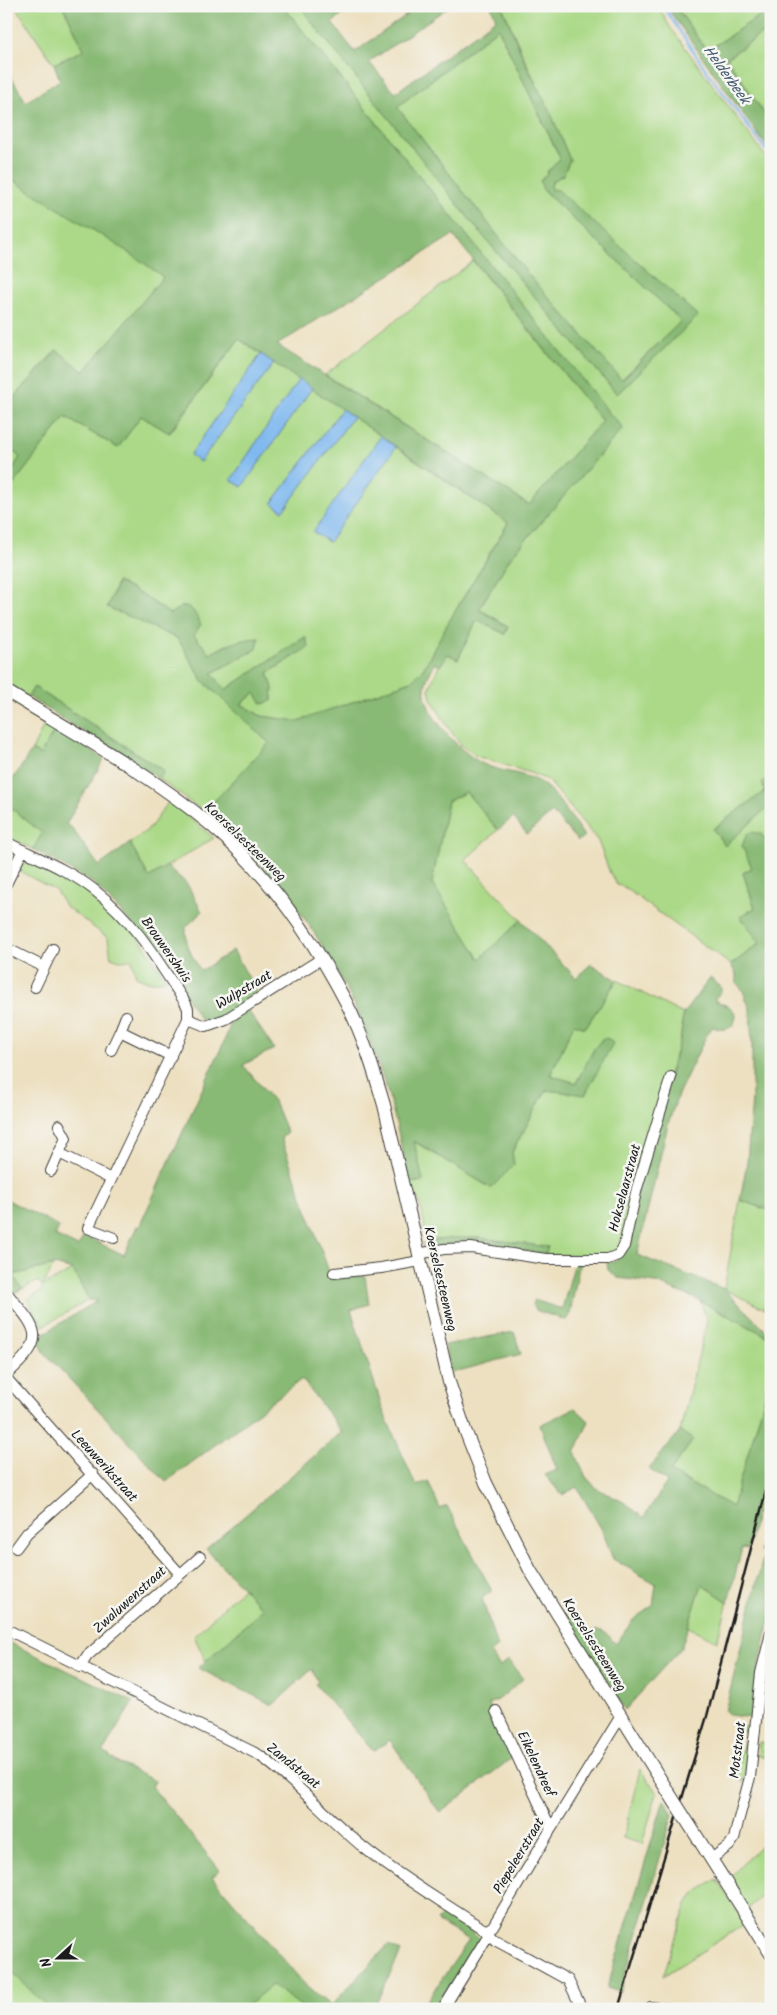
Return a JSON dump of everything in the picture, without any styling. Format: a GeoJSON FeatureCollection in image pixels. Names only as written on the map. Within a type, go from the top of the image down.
{"type":"FeatureCollection","features":[{"type":"Feature","properties":{"kind":"street","name":"Koerselsesteenweg"},"geometry":{"type":"LineString","coordinates":[[6,691],[144,776],[213,827],[278,895],[321,959],[347,1003],[375,1075],[384,1105],[449,1382],[486,1483],[530,1570],[771,1954]]}},
{"type":"Feature","properties":{"kind":"street","name":"Brouwershuis"},"geometry":{"type":"LineString","coordinates":[[6,842],[93,888],[123,916],[141,934],[186,1004],[188,1019]]}},
{"type":"Feature","properties":{"kind":"street"},"geometry":{"type":"LineString","coordinates":[[6,884],[23,850]]}},
{"type":"Feature","properties":{"kind":"street"},"geometry":{"type":"LineString","coordinates":[[6,948],[44,967]]}},
{"type":"Feature","properties":{"kind":"street"},"geometry":{"type":"LineString","coordinates":[[35,987],[53,949]]}},
{"type":"Feature","properties":{"kind":"street","name":"Wulpstraat"},"geometry":{"type":"LineString","coordinates":[[188,1019],[206,1026],[226,1019],[321,959]]}},
{"type":"Feature","properties":{"kind":"street"},"geometry":{"type":"LineString","coordinates":[[111,1050],[126,1016]]}},
{"type":"Feature","properties":{"kind":"street"},"geometry":{"type":"LineString","coordinates":[[114,1238],[88,1228],[188,1019]]}},
{"type":"Feature","properties":{"kind":"street"},"geometry":{"type":"LineString","coordinates":[[120,1031],[171,1056]]}},
{"type":"Feature","properties":{"kind":"street","name":"Hokselaarstraat"},"geometry":{"type":"LineString","coordinates":[[419,1258],[444,1249],[471,1248],[546,1259],[608,1259],[618,1255],[624,1246],[637,1188],[671,1077]]}},
{"type":"Feature","properties":{"kind":"street"},"geometry":{"type":"LineString","coordinates":[[51,1171],[66,1138],[59,1125]]}},
{"type":"Feature","properties":{"kind":"street"},"geometry":{"type":"LineString","coordinates":[[59,1153],[111,1179]]}},
{"type":"Feature","properties":{"kind":"street"},"geometry":{"type":"LineString","coordinates":[[334,1273],[381,1268],[419,1258]]}},
{"type":"Feature","properties":{"kind":"street"},"geometry":{"type":"LineString","coordinates":[[6,1292],[31,1322],[35,1338],[30,1352],[6,1377]]}},
{"type":"Feature","properties":{"kind":"street","name":"Leeuwerikstraat"},"geometry":{"type":"LineString","coordinates":[[6,1377],[180,1574]]}},
{"type":"Feature","properties":{"kind":"street"},"geometry":{"type":"LineString","coordinates":[[16,1548],[27,1533],[93,1474]]}},
{"type":"Feature","properties":{"kind":"street","name":"Zwaluwenstraat"},"geometry":{"type":"LineString","coordinates":[[80,1667],[87,1656],[200,1557]]}},
{"type":"Feature","properties":{"kind":"street","name":"Zandstraat"},"geometry":{"type":"LineString","coordinates":[[6,1630],[260,1755],[283,1773],[362,1846],[380,1860],[488,1932],[495,1940],[568,1980],[582,2009]]}},
{"type":"Feature","properties":{"kind":"street","name":"Motstraat"},"geometry":{"type":"LineString","coordinates":[[711,1859],[729,1846],[734,1838],[741,1813],[751,1770],[761,1673],[771,1633]]}},
{"type":"Feature","properties":{"kind":"street","name":"Eikelendreef"},"geometry":{"type":"LineString","coordinates":[[496,1711],[550,1829]]}},
{"type":"Feature","properties":{"kind":"street","name":"Piepeleerstraat"},"geometry":{"type":"LineString","coordinates":[[443,2009],[550,1829],[621,1716]]}},
{"type":"Feature","properties":{"kind":"street"},"geometry":{"type":"LineString","coordinates":[[651,2008],[669,2009]]}},
{"type":"Feature","properties":{"kind":"green space"},"geometry":{"type":"Polygon","coordinates":[[[15,6],[63,6],[84,50],[54,64],[15,6]]]}},
{"type":"Feature","properties":{"kind":"green space"},"geometry":{"type":"Polygon","coordinates":[[[63,6],[283,6],[623,428],[510,558],[479,609],[508,627],[505,634],[477,620],[458,659],[448,654],[440,666],[435,663],[425,688],[425,698],[429,709],[454,742],[483,764],[522,775],[544,785],[560,802],[584,836],[578,841],[552,812],[527,834],[513,817],[498,830],[466,792],[448,801],[432,883],[480,959],[521,920],[576,978],[591,964],[617,980],[585,1028],[574,1024],[550,1075],[576,1083],[594,1049],[603,1038],[609,1039],[613,1043],[585,1095],[546,1090],[512,1152],[514,1165],[491,1188],[414,1141],[423,1181],[409,1183],[386,1087],[368,1036],[345,986],[318,939],[287,895],[247,852],[204,812],[269,743],[203,681],[178,639],[107,607],[118,582],[144,596],[170,614],[185,606],[192,609],[201,624],[194,635],[210,654],[233,643],[259,638],[257,649],[212,673],[225,690],[305,637],[309,647],[268,673],[273,688],[272,701],[262,704],[255,693],[241,704],[261,716],[298,721],[411,681],[424,668],[444,630],[508,523],[239,339],[169,433],[141,416],[118,448],[65,417],[6,494],[6,480],[20,457],[6,446],[6,407],[57,350],[84,372],[163,277],[127,251],[13,180],[6,172],[6,68],[26,102],[60,80],[54,64],[84,50],[63,6]],[[453,235],[277,345],[529,505],[602,421],[453,235]]]}},
{"type":"Feature","properties":{"kind":"green space"},"geometry":{"type":"Polygon","coordinates":[[[283,6],[303,6],[307,16],[479,231],[617,394],[697,316],[551,189],[552,181],[563,175],[570,160],[502,6],[658,6],[670,27],[771,164],[771,774],[762,783],[765,791],[713,829],[725,845],[771,804],[771,846],[761,834],[752,868],[743,873],[755,908],[740,916],[760,943],[731,965],[624,887],[617,885],[610,873],[598,841],[548,780],[476,756],[461,745],[431,699],[429,689],[439,665],[448,654],[458,659],[477,620],[505,634],[508,626],[479,609],[510,558],[623,428],[283,6]]]}},
{"type":"Feature","properties":{"kind":"green space"},"geometry":{"type":"Polygon","coordinates":[[[303,6],[353,6],[332,23],[355,52],[419,6],[450,6],[369,62],[395,93],[496,19],[491,6],[502,6],[524,60],[552,116],[570,160],[563,175],[552,181],[551,189],[558,190],[698,316],[617,394],[479,231],[307,16],[303,6]],[[498,28],[397,107],[527,273],[622,380],[681,321],[543,190],[540,181],[560,158],[498,28]]]}},
{"type":"Feature","properties":{"kind":"green space"},"geometry":{"type":"Polygon","coordinates":[[[666,6],[687,6],[679,11],[707,51],[771,8],[771,27],[727,58],[771,124],[771,153],[666,6]]]}},
{"type":"Feature","properties":{"kind":"green space"},"geometry":{"type":"Polygon","coordinates":[[[687,6],[771,6],[771,8],[707,51],[679,11],[687,6]]]}},
{"type":"Feature","properties":{"kind":"green space"},"geometry":{"type":"Polygon","coordinates":[[[771,27],[771,124],[727,58],[771,27]]]}},
{"type":"Feature","properties":{"kind":"green space"},"geometry":{"type":"Polygon","coordinates":[[[498,28],[560,158],[557,164],[547,171],[543,190],[681,321],[621,380],[527,273],[397,107],[498,28]]]}},
{"type":"Feature","properties":{"kind":"green space"},"geometry":{"type":"Polygon","coordinates":[[[6,172],[13,180],[142,260],[164,277],[84,372],[56,350],[6,407],[6,172]]]}},
{"type":"Feature","properties":{"kind":"green space"},"geometry":{"type":"Polygon","coordinates":[[[473,261],[602,421],[529,505],[325,375],[473,261]]]}},
{"type":"Feature","properties":{"kind":"green space"},"geometry":{"type":"Polygon","coordinates":[[[239,339],[261,354],[191,455],[200,462],[274,363],[299,379],[231,480],[242,487],[312,388],[342,409],[273,502],[283,511],[353,417],[381,436],[314,531],[328,542],[396,447],[508,523],[444,630],[424,668],[411,681],[298,722],[261,716],[241,704],[255,693],[273,688],[268,673],[309,647],[305,637],[225,690],[212,673],[257,648],[228,644],[210,654],[190,632],[168,613],[130,588],[117,582],[108,607],[178,639],[203,681],[270,743],[204,812],[159,779],[164,771],[34,687],[28,697],[6,683],[6,494],[65,417],[118,448],[141,416],[170,433],[239,339]]]}},
{"type":"Feature","properties":{"kind":"green space"},"geometry":{"type":"Polygon","coordinates":[[[6,446],[21,457],[6,480],[6,446]]]}},
{"type":"Feature","properties":{"kind":"green space"},"geometry":{"type":"Polygon","coordinates":[[[34,687],[164,771],[159,779],[28,697],[34,687]]]}},
{"type":"Feature","properties":{"kind":"green space"},"geometry":{"type":"Polygon","coordinates":[[[45,723],[56,728],[40,755],[32,750],[45,723]]]}},
{"type":"Feature","properties":{"kind":"green space"},"geometry":{"type":"Polygon","coordinates":[[[56,728],[104,759],[66,824],[71,827],[99,866],[130,843],[149,877],[167,866],[187,884],[202,912],[186,927],[189,950],[201,971],[233,950],[258,994],[216,1020],[200,1019],[166,963],[147,939],[93,883],[33,849],[42,833],[6,804],[6,790],[32,750],[40,755],[56,728]]]}},
{"type":"Feature","properties":{"kind":"green space"},"geometry":{"type":"Polygon","coordinates":[[[771,774],[771,804],[725,846],[713,829],[765,791],[762,783],[771,774]]]}},
{"type":"Feature","properties":{"kind":"green space"},"geometry":{"type":"Polygon","coordinates":[[[466,792],[498,830],[465,860],[521,920],[480,960],[432,883],[448,801],[466,792]]]}},
{"type":"Feature","properties":{"kind":"green space"},"geometry":{"type":"Polygon","coordinates":[[[169,801],[214,838],[149,877],[130,843],[150,828],[169,801]]]}},
{"type":"Feature","properties":{"kind":"green space"},"geometry":{"type":"Polygon","coordinates":[[[6,804],[43,833],[33,849],[6,836],[6,804]]]}},
{"type":"Feature","properties":{"kind":"green space"},"geometry":{"type":"Polygon","coordinates":[[[752,832],[761,834],[771,846],[771,1211],[740,1200],[747,1162],[752,1099],[752,1044],[750,1009],[743,991],[736,982],[736,974],[731,965],[760,943],[740,916],[755,908],[743,873],[752,868],[742,846],[747,834],[752,832]]]}},
{"type":"Feature","properties":{"kind":"green space"},"geometry":{"type":"Polygon","coordinates":[[[32,859],[89,893],[116,914],[139,938],[166,980],[150,982],[136,976],[132,959],[123,961],[111,957],[108,938],[65,906],[56,891],[18,870],[22,860],[32,859]]]}},
{"type":"Feature","properties":{"kind":"green space"},"geometry":{"type":"Polygon","coordinates":[[[710,978],[721,987],[721,991],[714,1000],[730,1007],[736,1014],[734,1023],[726,1029],[713,1027],[708,1032],[679,1092],[668,1124],[637,1255],[724,1289],[771,1338],[694,1298],[656,1283],[618,1278],[608,1270],[607,1263],[616,1261],[681,1036],[683,1014],[710,978]]]}},
{"type":"Feature","properties":{"kind":"green space"},"geometry":{"type":"Polygon","coordinates":[[[617,980],[683,1014],[681,1036],[655,1119],[621,1245],[615,1252],[607,1256],[545,1255],[548,1247],[480,1238],[425,1241],[422,1210],[417,1196],[409,1183],[423,1181],[413,1141],[491,1188],[514,1165],[512,1152],[546,1090],[586,1094],[603,1038],[594,1049],[576,1083],[550,1076],[574,1023],[585,1028],[617,980]]]}},
{"type":"Feature","properties":{"kind":"green space"},"geometry":{"type":"Polygon","coordinates":[[[247,1009],[274,1049],[243,1065],[274,1102],[287,1133],[281,1138],[328,1269],[333,1278],[365,1276],[369,1304],[351,1310],[384,1413],[416,1486],[428,1481],[440,1509],[447,1506],[492,1591],[482,1598],[497,1647],[490,1653],[500,1667],[508,1660],[523,1679],[498,1700],[489,1704],[513,1757],[440,1813],[390,1740],[373,1751],[315,1684],[318,1682],[312,1669],[273,1705],[198,1668],[263,1609],[206,1549],[342,1432],[302,1379],[166,1482],[44,1352],[38,1337],[97,1301],[89,1300],[73,1270],[54,1265],[13,1275],[22,1289],[12,1294],[6,1287],[6,1199],[59,1227],[55,1236],[78,1247],[84,1236],[124,1255],[137,1226],[139,1227],[223,1044],[229,1029],[230,1020],[247,1009]]]}},
{"type":"Feature","properties":{"kind":"green space"},"geometry":{"type":"Polygon","coordinates":[[[740,1200],[771,1211],[771,1312],[724,1289],[740,1200]]]}},
{"type":"Feature","properties":{"kind":"green space"},"geometry":{"type":"Polygon","coordinates":[[[480,1238],[548,1247],[545,1255],[484,1245],[423,1248],[425,1241],[480,1238]]]}},
{"type":"Feature","properties":{"kind":"green space"},"geometry":{"type":"Polygon","coordinates":[[[575,1262],[580,1262],[569,1318],[565,1320],[535,1310],[533,1306],[534,1300],[562,1309],[575,1262]]]}},
{"type":"Feature","properties":{"kind":"green space"},"geometry":{"type":"Polygon","coordinates":[[[54,1265],[43,1286],[73,1270],[89,1300],[43,1326],[27,1300],[43,1290],[39,1281],[22,1289],[12,1275],[54,1265]]]}},
{"type":"Feature","properties":{"kind":"green space"},"geometry":{"type":"Polygon","coordinates":[[[700,1301],[771,1338],[771,1367],[763,1404],[732,1507],[670,1472],[693,1440],[680,1431],[707,1321],[700,1301]]]}},
{"type":"Feature","properties":{"kind":"green space"},"geometry":{"type":"Polygon","coordinates":[[[514,1332],[521,1354],[451,1373],[445,1345],[514,1332]]]}},
{"type":"Feature","properties":{"kind":"green space"},"geometry":{"type":"Polygon","coordinates":[[[771,1367],[771,1448],[748,1549],[742,1548],[728,1602],[702,1584],[681,1648],[625,1710],[567,1620],[575,1613],[589,1632],[601,1631],[607,1634],[616,1644],[633,1620],[653,1605],[656,1584],[613,1559],[602,1530],[577,1487],[562,1495],[545,1475],[557,1470],[540,1425],[575,1408],[589,1421],[575,1453],[586,1477],[596,1488],[627,1504],[643,1518],[667,1482],[649,1469],[680,1431],[693,1440],[670,1472],[732,1507],[763,1404],[771,1367]]]}},
{"type":"Feature","properties":{"kind":"green space"},"geometry":{"type":"Polygon","coordinates":[[[771,1508],[771,1616],[759,1665],[751,1718],[730,1715],[725,1711],[764,1554],[760,1551],[771,1508]]]}},
{"type":"Feature","properties":{"kind":"green space"},"geometry":{"type":"Polygon","coordinates":[[[702,1584],[728,1602],[717,1641],[688,1627],[702,1584]]]}},
{"type":"Feature","properties":{"kind":"green space"},"geometry":{"type":"Polygon","coordinates":[[[243,1588],[263,1609],[206,1661],[194,1636],[243,1588]]]}},
{"type":"Feature","properties":{"kind":"green space"},"geometry":{"type":"Polygon","coordinates":[[[6,1641],[133,1702],[103,1751],[118,1763],[155,1781],[151,1786],[220,1870],[212,1877],[308,1988],[331,2006],[388,1945],[401,1952],[373,2009],[305,2009],[272,1985],[242,2009],[46,2009],[47,2007],[6,1966],[6,1641]]]}},
{"type":"Feature","properties":{"kind":"green space"},"geometry":{"type":"Polygon","coordinates":[[[771,1654],[771,1688],[763,1684],[771,1654]]]}},
{"type":"Feature","properties":{"kind":"green space"},"geometry":{"type":"Polygon","coordinates":[[[747,1726],[750,1730],[747,1764],[743,1782],[741,1782],[741,1779],[734,1777],[747,1732],[741,1730],[742,1727],[747,1726]]]}},
{"type":"Feature","properties":{"kind":"green space"},"geometry":{"type":"Polygon","coordinates":[[[759,1742],[771,1743],[771,1759],[758,1756],[759,1742]]]}},
{"type":"Feature","properties":{"kind":"green space"},"geometry":{"type":"Polygon","coordinates":[[[640,1769],[657,1793],[642,1844],[623,1838],[640,1769]]]}},
{"type":"Feature","properties":{"kind":"green space"},"geometry":{"type":"Polygon","coordinates":[[[664,1800],[673,1814],[620,1992],[607,1988],[664,1800]]]}},
{"type":"Feature","properties":{"kind":"green space"},"geometry":{"type":"Polygon","coordinates":[[[771,1835],[771,1888],[748,1908],[730,1877],[771,1835]]]}},
{"type":"Feature","properties":{"kind":"green space"},"geometry":{"type":"Polygon","coordinates":[[[717,1879],[745,1924],[663,1976],[687,1904],[697,1892],[717,1879]]]}},
{"type":"Feature","properties":{"kind":"green space"},"geometry":{"type":"Polygon","coordinates":[[[443,1913],[482,1940],[441,2009],[421,2009],[469,1940],[437,1921],[443,1913]]]}},
{"type":"Feature","properties":{"kind":"green space"},"geometry":{"type":"Polygon","coordinates":[[[6,1966],[47,2007],[46,2009],[6,2009],[6,1966]]]}},
{"type":"Feature","properties":{"kind":"green space"},"geometry":{"type":"Polygon","coordinates":[[[272,1984],[275,1986],[305,2009],[242,2009],[272,1984]]]}},
{"type":"Feature","properties":{"kind":"water"},"geometry":{"type":"Polygon","coordinates":[[[261,354],[274,363],[200,462],[190,455],[261,354]]]}},
{"type":"Feature","properties":{"kind":"water"},"geometry":{"type":"Polygon","coordinates":[[[299,379],[312,388],[242,487],[231,480],[299,379]]]}},
{"type":"Feature","properties":{"kind":"water"},"geometry":{"type":"Polygon","coordinates":[[[342,409],[353,417],[283,511],[272,503],[342,409]]]}},
{"type":"Feature","properties":{"kind":"water"},"geometry":{"type":"Polygon","coordinates":[[[381,436],[396,447],[329,542],[313,532],[381,436]]]}},
{"type":"Feature","properties":{"kind":"waterway","name":"Helderbeek"},"geometry":{"type":"LineString","coordinates":[[663,6],[706,70],[771,157]]}},
{"type":"Feature","properties":{"kind":"railway"},"geometry":{"type":"LineString","coordinates":[[618,2009],[707,1716],[771,1472]]}}]}
